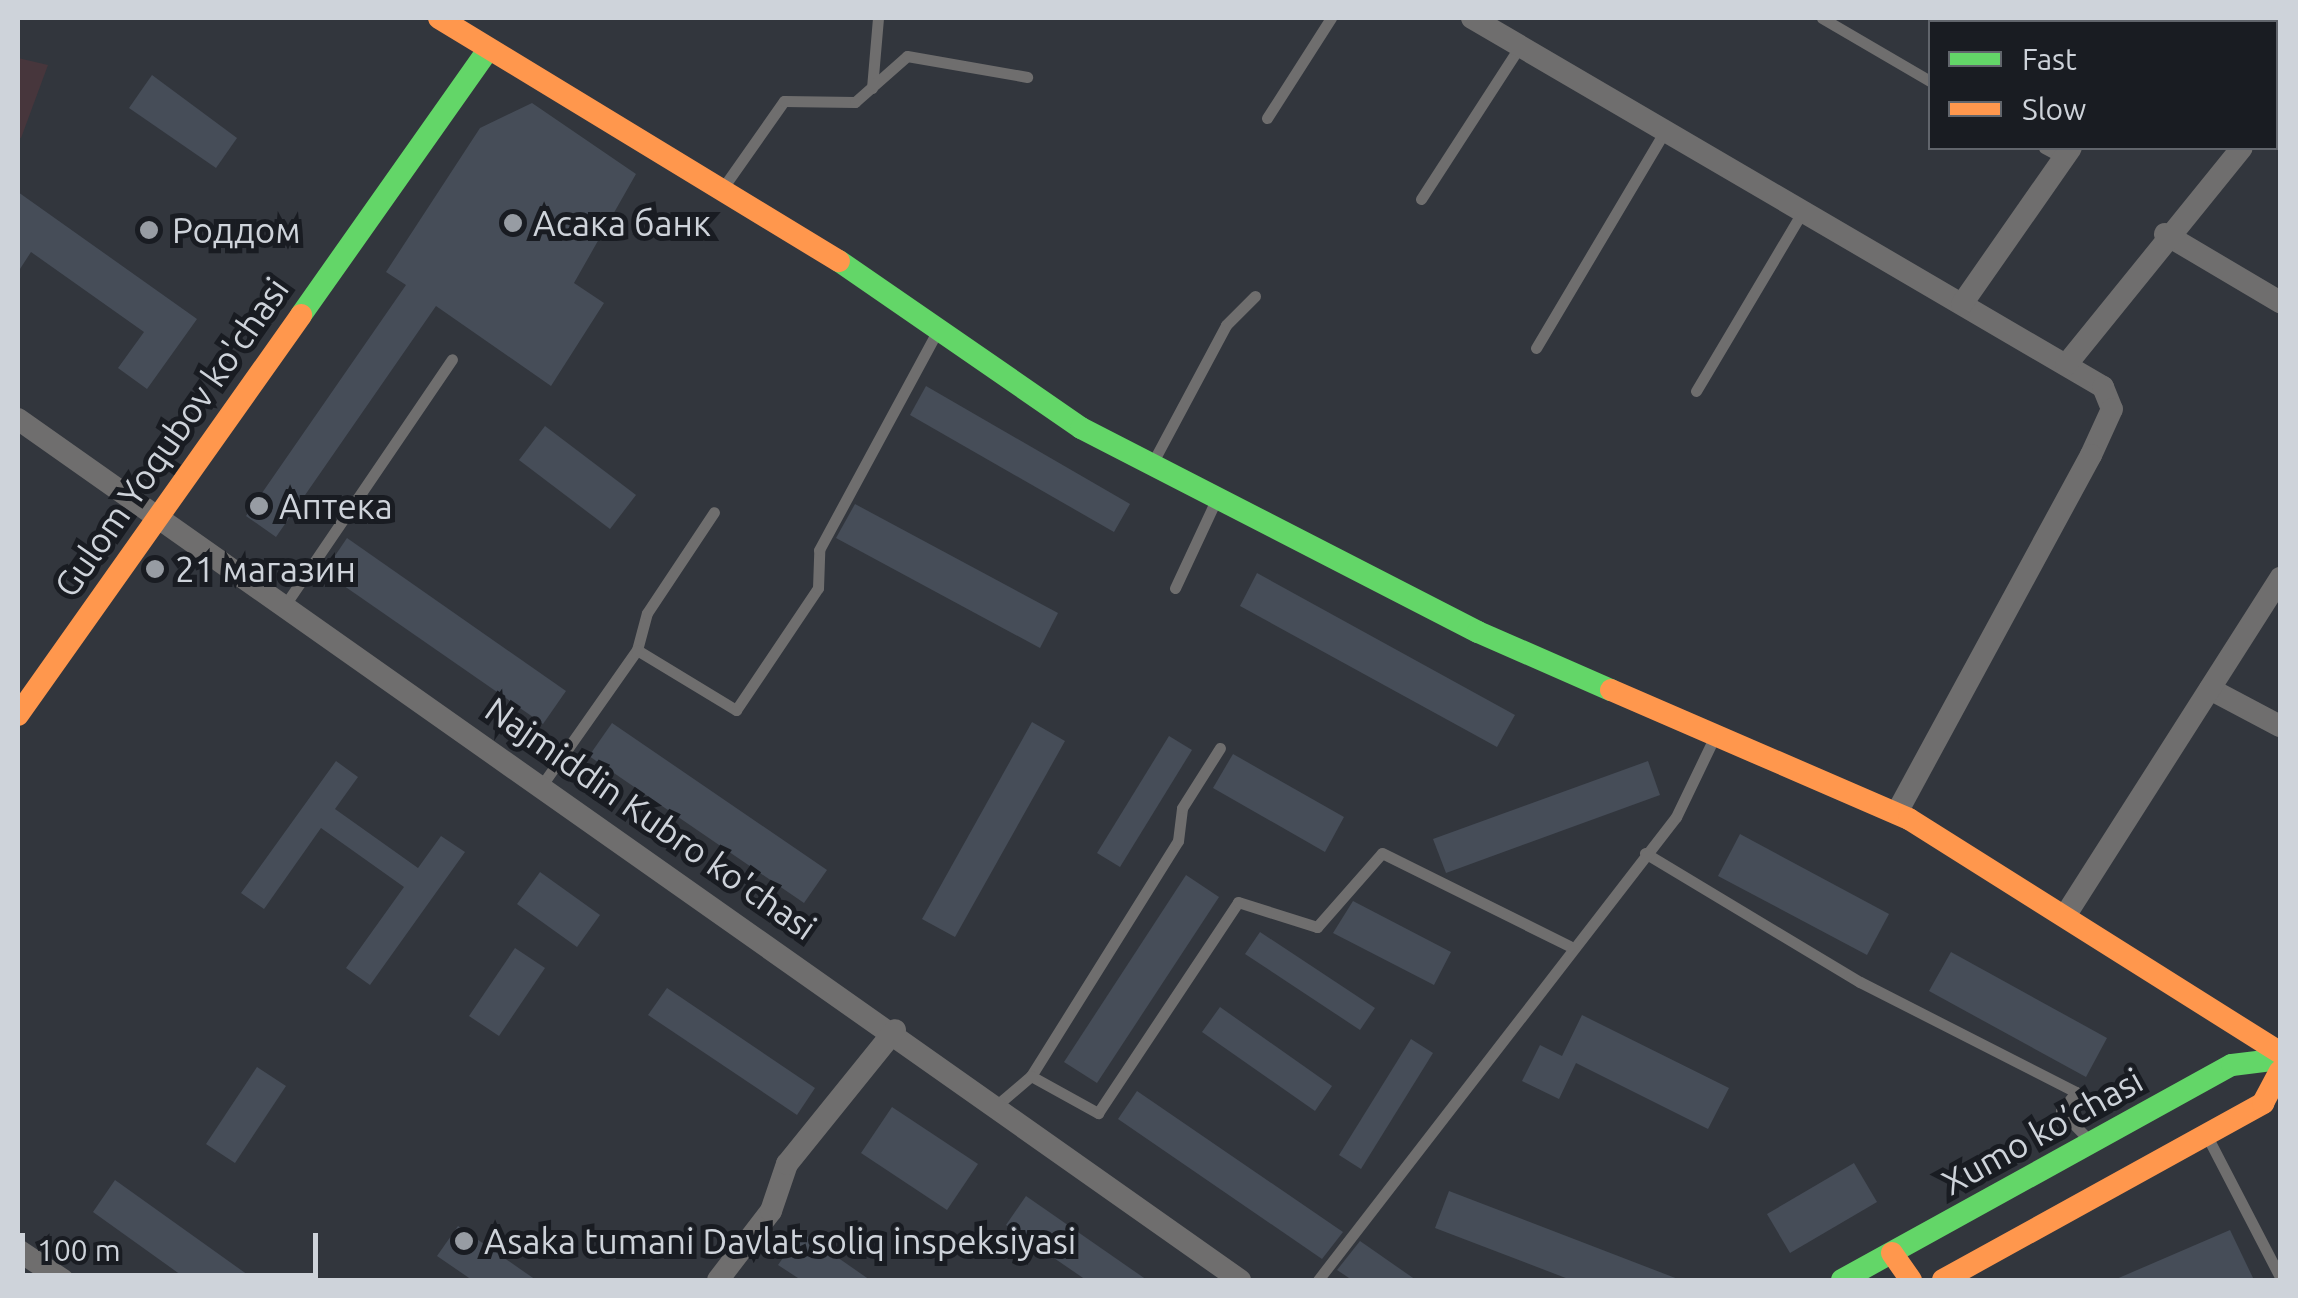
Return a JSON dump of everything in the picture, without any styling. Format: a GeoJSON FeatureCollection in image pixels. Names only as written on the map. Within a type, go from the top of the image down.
{"type":"FeatureCollection","features":[{"type":"Feature","properties":{"kind":"street"},"geometry":{"type":"LineString","coordinates":[[439,18],[486,52],[725,185],[1080,428],[1478,632],[1897,813],[2280,1056]]}},
{"type":"Feature","properties":{"kind":"street"},"geometry":{"type":"LineString","coordinates":[[1472,18],[2103,387],[2112,409],[1897,813]]}},
{"type":"Feature","properties":{"kind":"street","name":"Gulom Yoqubov ko'chasi"},"geometry":{"type":"LineString","coordinates":[[18,715],[486,52]]}},
{"type":"Feature","properties":{"kind":"street"},"geometry":{"type":"LineString","coordinates":[[2066,365],[2166,234],[2240,150]]}},
{"type":"Feature","properties":{"kind":"street"},"geometry":{"type":"LineString","coordinates":[[1962,304],[2059,151]]}},
{"type":"Feature","properties":{"kind":"street"},"geometry":{"type":"LineString","coordinates":[[2166,234],[2280,302]]}},
{"type":"Feature","properties":{"kind":"street","name":"Najmiddin Kubro ko'chasi"},"geometry":{"type":"LineString","coordinates":[[18,419],[894,1030],[1240,1280]]}},
{"type":"Feature","properties":{"kind":"street"},"geometry":{"type":"LineString","coordinates":[[2064,916],[2280,578]]}},
{"type":"Feature","properties":{"kind":"street"},"geometry":{"type":"LineString","coordinates":[[2210,688],[2280,726]]}},
{"type":"Feature","properties":{"kind":"street"},"geometry":{"type":"LineString","coordinates":[[718,1280],[771,1211],[786,1164],[894,1030]]}},
{"type":"Feature","properties":{"kind":"street","name":"Xumo ko’chasi"},"geometry":{"type":"LineString","coordinates":[[1842,1280],[2232,1065],[2280,1056]]}},
{"type":"Feature","properties":{"kind":"street"},"geometry":{"type":"LineString","coordinates":[[1942,1280],[2263,1103],[2280,1071]]}},
{"type":"Feature","properties":{"kind":"street"},"geometry":{"type":"LineString","coordinates":[[1981,1204],[2004,1247]]}},
{"type":"Feature","properties":{"kind":"street"},"geometry":{"type":"LineString","coordinates":[[18,1250],[64,1280]]}},
{"type":"Feature","properties":{"kind":"street"},"geometry":{"type":"LineString","coordinates":[[1892,1253],[1911,1280]]}},
{"type":"Feature","properties":{"kind":"lane"},"geometry":{"type":"LineString","coordinates":[[872,88],[878,18]]}},
{"type":"Feature","properties":{"kind":"lane"},"geometry":{"type":"LineString","coordinates":[[1267,118],[1331,18]]}},
{"type":"Feature","properties":{"kind":"lane"},"geometry":{"type":"LineString","coordinates":[[1822,18],[1928,80]]}},
{"type":"Feature","properties":{"kind":"lane"},"geometry":{"type":"LineString","coordinates":[[1421,200],[1520,46]]}},
{"type":"Feature","properties":{"kind":"lane"},"geometry":{"type":"LineString","coordinates":[[725,185],[784,101],[855,102],[906,56],[1027,76]]}},
{"type":"Feature","properties":{"kind":"lane"},"geometry":{"type":"LineString","coordinates":[[1536,348],[1664,130]]}},
{"type":"Feature","properties":{"kind":"lane"},"geometry":{"type":"LineString","coordinates":[[1696,391],[1803,211]]}},
{"type":"Feature","properties":{"kind":"lane"},"geometry":{"type":"LineString","coordinates":[[1152,464],[1226,324],[1254,296]]}},
{"type":"Feature","properties":{"kind":"lane"},"geometry":{"type":"LineString","coordinates":[[637,650],[736,710],[818,588],[818,550],[938,330]]}},
{"type":"Feature","properties":{"kind":"lane"},"geometry":{"type":"LineString","coordinates":[[284,605],[452,359]]}},
{"type":"Feature","properties":{"kind":"lane"},"geometry":{"type":"LineString","coordinates":[[1175,588],[1218,496]]}},
{"type":"Feature","properties":{"kind":"lane"},"geometry":{"type":"LineString","coordinates":[[542,784],[637,650],[647,613],[714,512]]}},
{"type":"Feature","properties":{"kind":"lane"},"geometry":{"type":"LineString","coordinates":[[1318,1280],[1569,946],[1676,817],[1715,734]]}},
{"type":"Feature","properties":{"kind":"lane"},"geometry":{"type":"LineString","coordinates":[[997,1104],[1031,1076],[1178,841],[1182,808],[1220,748]]}},
{"type":"Feature","properties":{"kind":"lane"},"geometry":{"type":"LineString","coordinates":[[1031,1076],[1098,1114],[1238,902],[1317,927],[1382,852],[1569,946]]}},
{"type":"Feature","properties":{"kind":"lane"},"geometry":{"type":"LineString","coordinates":[[1645,852],[1860,982],[2076,1092],[2061,1112],[2092,1143]]}},
{"type":"Feature","properties":{"kind":"lane"},"geometry":{"type":"LineString","coordinates":[[2206,1134],[2280,1277]]}},
{"type":"Feature","properties":{"kind":"shaded area"},"geometry":{"type":"Polygon","coordinates":[[[18,58],[48,65],[21,138],[18,137],[18,58]]]}},
{"type":"Feature","properties":{"kind":"building"},"geometry":{"type":"Polygon","coordinates":[[[152,75],[237,138],[216,168],[129,108],[152,75]]]}},
{"type":"Feature","properties":{"kind":"building","name":"Асака банк"},"geometry":{"type":"Polygon","coordinates":[[[532,103],[636,174],[574,283],[604,303],[551,386],[436,306],[276,537],[246,516],[406,285],[386,272],[480,128],[532,103]]]}},
{"type":"Feature","properties":{"kind":"building"},"geometry":{"type":"Polygon","coordinates":[[[18,192],[197,319],[147,389],[118,368],[144,332],[31,252],[18,272],[18,192]]]}},
{"type":"Feature","properties":{"kind":"building"},"geometry":{"type":"Polygon","coordinates":[[[926,386],[1130,504],[1114,532],[910,415],[926,386]]]}},
{"type":"Feature","properties":{"kind":"building"},"geometry":{"type":"Polygon","coordinates":[[[545,426],[636,495],[610,529],[519,460],[545,426]]]}},
{"type":"Feature","properties":{"kind":"building"},"geometry":{"type":"Polygon","coordinates":[[[855,504],[1058,613],[1040,648],[836,538],[855,504]]]}},
{"type":"Feature","properties":{"kind":"building"},"geometry":{"type":"Polygon","coordinates":[[[347,538],[566,691],[543,724],[324,572],[347,538]]]}},
{"type":"Feature","properties":{"kind":"building"},"geometry":{"type":"Polygon","coordinates":[[[1257,573],[1515,715],[1497,747],[1240,606],[1257,573]]]}},
{"type":"Feature","properties":{"kind":"building"},"geometry":{"type":"Polygon","coordinates":[[[1032,722],[1065,741],[955,937],[922,919],[1032,722]]]}},
{"type":"Feature","properties":{"kind":"building"},"geometry":{"type":"Polygon","coordinates":[[[612,723],[827,870],[804,903],[589,756],[612,723]]]}},
{"type":"Feature","properties":{"kind":"building"},"geometry":{"type":"Polygon","coordinates":[[[1169,736],[1192,750],[1120,867],[1097,853],[1169,736]]]}},
{"type":"Feature","properties":{"kind":"building"},"geometry":{"type":"Polygon","coordinates":[[[1233,754],[1344,817],[1325,852],[1213,788],[1233,754]]]}},
{"type":"Feature","properties":{"kind":"building"},"geometry":{"type":"Polygon","coordinates":[[[336,761],[358,777],[335,809],[418,868],[441,836],[465,852],[370,985],[346,968],[404,887],[321,828],[264,909],[241,893],[336,761]]]}},
{"type":"Feature","properties":{"kind":"building"},"geometry":{"type":"Polygon","coordinates":[[[1648,761],[1660,795],[1446,873],[1433,839],[1648,761]]]}},
{"type":"Feature","properties":{"kind":"building"},"geometry":{"type":"Polygon","coordinates":[[[1740,834],[1889,914],[1867,955],[1718,876],[1740,834]]]}},
{"type":"Feature","properties":{"kind":"building"},"geometry":{"type":"Polygon","coordinates":[[[540,872],[600,915],[577,947],[517,904],[540,872]]]}},
{"type":"Feature","properties":{"kind":"building"},"geometry":{"type":"Polygon","coordinates":[[[1186,875],[1219,897],[1097,1083],[1064,1062],[1186,875]]]}},
{"type":"Feature","properties":{"kind":"building"},"geometry":{"type":"Polygon","coordinates":[[[1353,901],[1451,952],[1434,985],[1333,933],[1353,901]]]}},
{"type":"Feature","properties":{"kind":"building"},"geometry":{"type":"Polygon","coordinates":[[[1260,932],[1375,1008],[1360,1030],[1245,954],[1260,932]]]}},
{"type":"Feature","properties":{"kind":"building"},"geometry":{"type":"Polygon","coordinates":[[[515,948],[545,968],[499,1036],[469,1016],[515,948]]]}},
{"type":"Feature","properties":{"kind":"building"},"geometry":{"type":"Polygon","coordinates":[[[1951,952],[2107,1038],[2086,1077],[1929,991],[1951,952]]]}},
{"type":"Feature","properties":{"kind":"building"},"geometry":{"type":"Polygon","coordinates":[[[667,988],[815,1088],[797,1115],[648,1015],[667,988]]]}},
{"type":"Feature","properties":{"kind":"building"},"geometry":{"type":"Polygon","coordinates":[[[1220,1007],[1332,1086],[1315,1111],[1202,1032],[1220,1007]]]}},
{"type":"Feature","properties":{"kind":"building"},"geometry":{"type":"Polygon","coordinates":[[[1582,1015],[1729,1088],[1708,1129],[1576,1063],[1559,1099],[1522,1081],[1540,1045],[1562,1056],[1582,1015]]]}},
{"type":"Feature","properties":{"kind":"building"},"geometry":{"type":"Polygon","coordinates":[[[1411,1039],[1433,1053],[1361,1169],[1339,1155],[1411,1039]]]}},
{"type":"Feature","properties":{"kind":"building"},"geometry":{"type":"Polygon","coordinates":[[[257,1067],[286,1086],[235,1163],[206,1144],[257,1067]]]}},
{"type":"Feature","properties":{"kind":"building"},"geometry":{"type":"Polygon","coordinates":[[[1137,1091],[1343,1232],[1322,1259],[1118,1119],[1137,1091]]]}},
{"type":"Feature","properties":{"kind":"building"},"geometry":{"type":"Polygon","coordinates":[[[892,1107],[978,1164],[947,1210],[861,1153],[892,1107]]]}},
{"type":"Feature","properties":{"kind":"building"},"geometry":{"type":"Polygon","coordinates":[[[1854,1163],[1877,1202],[1790,1253],[1767,1214],[1854,1163]]]}},
{"type":"Feature","properties":{"kind":"building"},"geometry":{"type":"Polygon","coordinates":[[[115,1180],[255,1280],[188,1280],[93,1212],[115,1180]]]}},
{"type":"Feature","properties":{"kind":"building"},"geometry":{"type":"Polygon","coordinates":[[[1449,1191],[1678,1280],[1571,1280],[1435,1228],[1449,1191]]]}},
{"type":"Feature","properties":{"kind":"building"},"geometry":{"type":"Polygon","coordinates":[[[1026,1196],[1147,1280],[1086,1280],[1006,1225],[1026,1196]]]}},
{"type":"Feature","properties":{"kind":"building","name":"Asaka tumani Davlat soliq inspeksiyasi"},"geometry":{"type":"Polygon","coordinates":[[[458,1226],[536,1280],[472,1280],[437,1256],[458,1226]]]}},
{"type":"Feature","properties":{"kind":"building"},"geometry":{"type":"Polygon","coordinates":[[[2230,1230],[2254,1280],[2114,1280],[2230,1230]]]}},
{"type":"Feature","properties":{"kind":"building"},"geometry":{"type":"Polygon","coordinates":[[[801,1232],[870,1280],[801,1280],[778,1265],[801,1232]]]}},
{"type":"Feature","properties":{"kind":"building"},"geometry":{"type":"Polygon","coordinates":[[[1360,1241],[1416,1280],[1352,1280],[1337,1270],[1360,1241]]]}},
{"type":"Feature","properties":{"kind":"traffic: fast"},"geometry":{"type":"LineString","coordinates":[[301,315],[486,53]]}},
{"type":"Feature","properties":{"kind":"traffic: fast"},"geometry":{"type":"LineString","coordinates":[[839,261],[1081,428],[1478,632],[1611,690]]}},
{"type":"Feature","properties":{"kind":"traffic: fast"},"geometry":{"type":"LineString","coordinates":[[1842,1280],[2232,1065],[2280,1059]]}},
{"type":"Feature","properties":{"kind":"traffic: slow"},"geometry":{"type":"LineString","coordinates":[[439,18],[839,261]]}},
{"type":"Feature","properties":{"kind":"traffic: slow"},"geometry":{"type":"LineString","coordinates":[[18,715],[301,315]]}},
{"type":"Feature","properties":{"kind":"traffic: slow"},"geometry":{"type":"LineString","coordinates":[[1611,690],[1909,819],[2280,1053]]}},
{"type":"Feature","properties":{"kind":"traffic: slow"},"geometry":{"type":"LineString","coordinates":[[1943,1280],[2263,1103],[2280,1071]]}},
{"type":"Feature","properties":{"kind":"traffic: slow"},"geometry":{"type":"LineString","coordinates":[[1892,1253],[1911,1280]]}},
{"type":"Feature","properties":{"kind":"place","name":"Асака банк"},"geometry":{"type":"Point","coordinates":[513,223]}},
{"type":"Feature","properties":{"kind":"place","name":"Роддом"},"geometry":{"type":"Point","coordinates":[149,230]}},
{"type":"Feature","properties":{"kind":"place","name":"Аптека"},"geometry":{"type":"Point","coordinates":[259,506]}},
{"type":"Feature","properties":{"kind":"place","name":"21 магазин"},"geometry":{"type":"Point","coordinates":[155,569]}},
{"type":"Feature","properties":{"kind":"place","name":"Asaka tumani Davlat soliq inspeksiyasi"},"geometry":{"type":"Point","coordinates":[464,1241]}}]}
